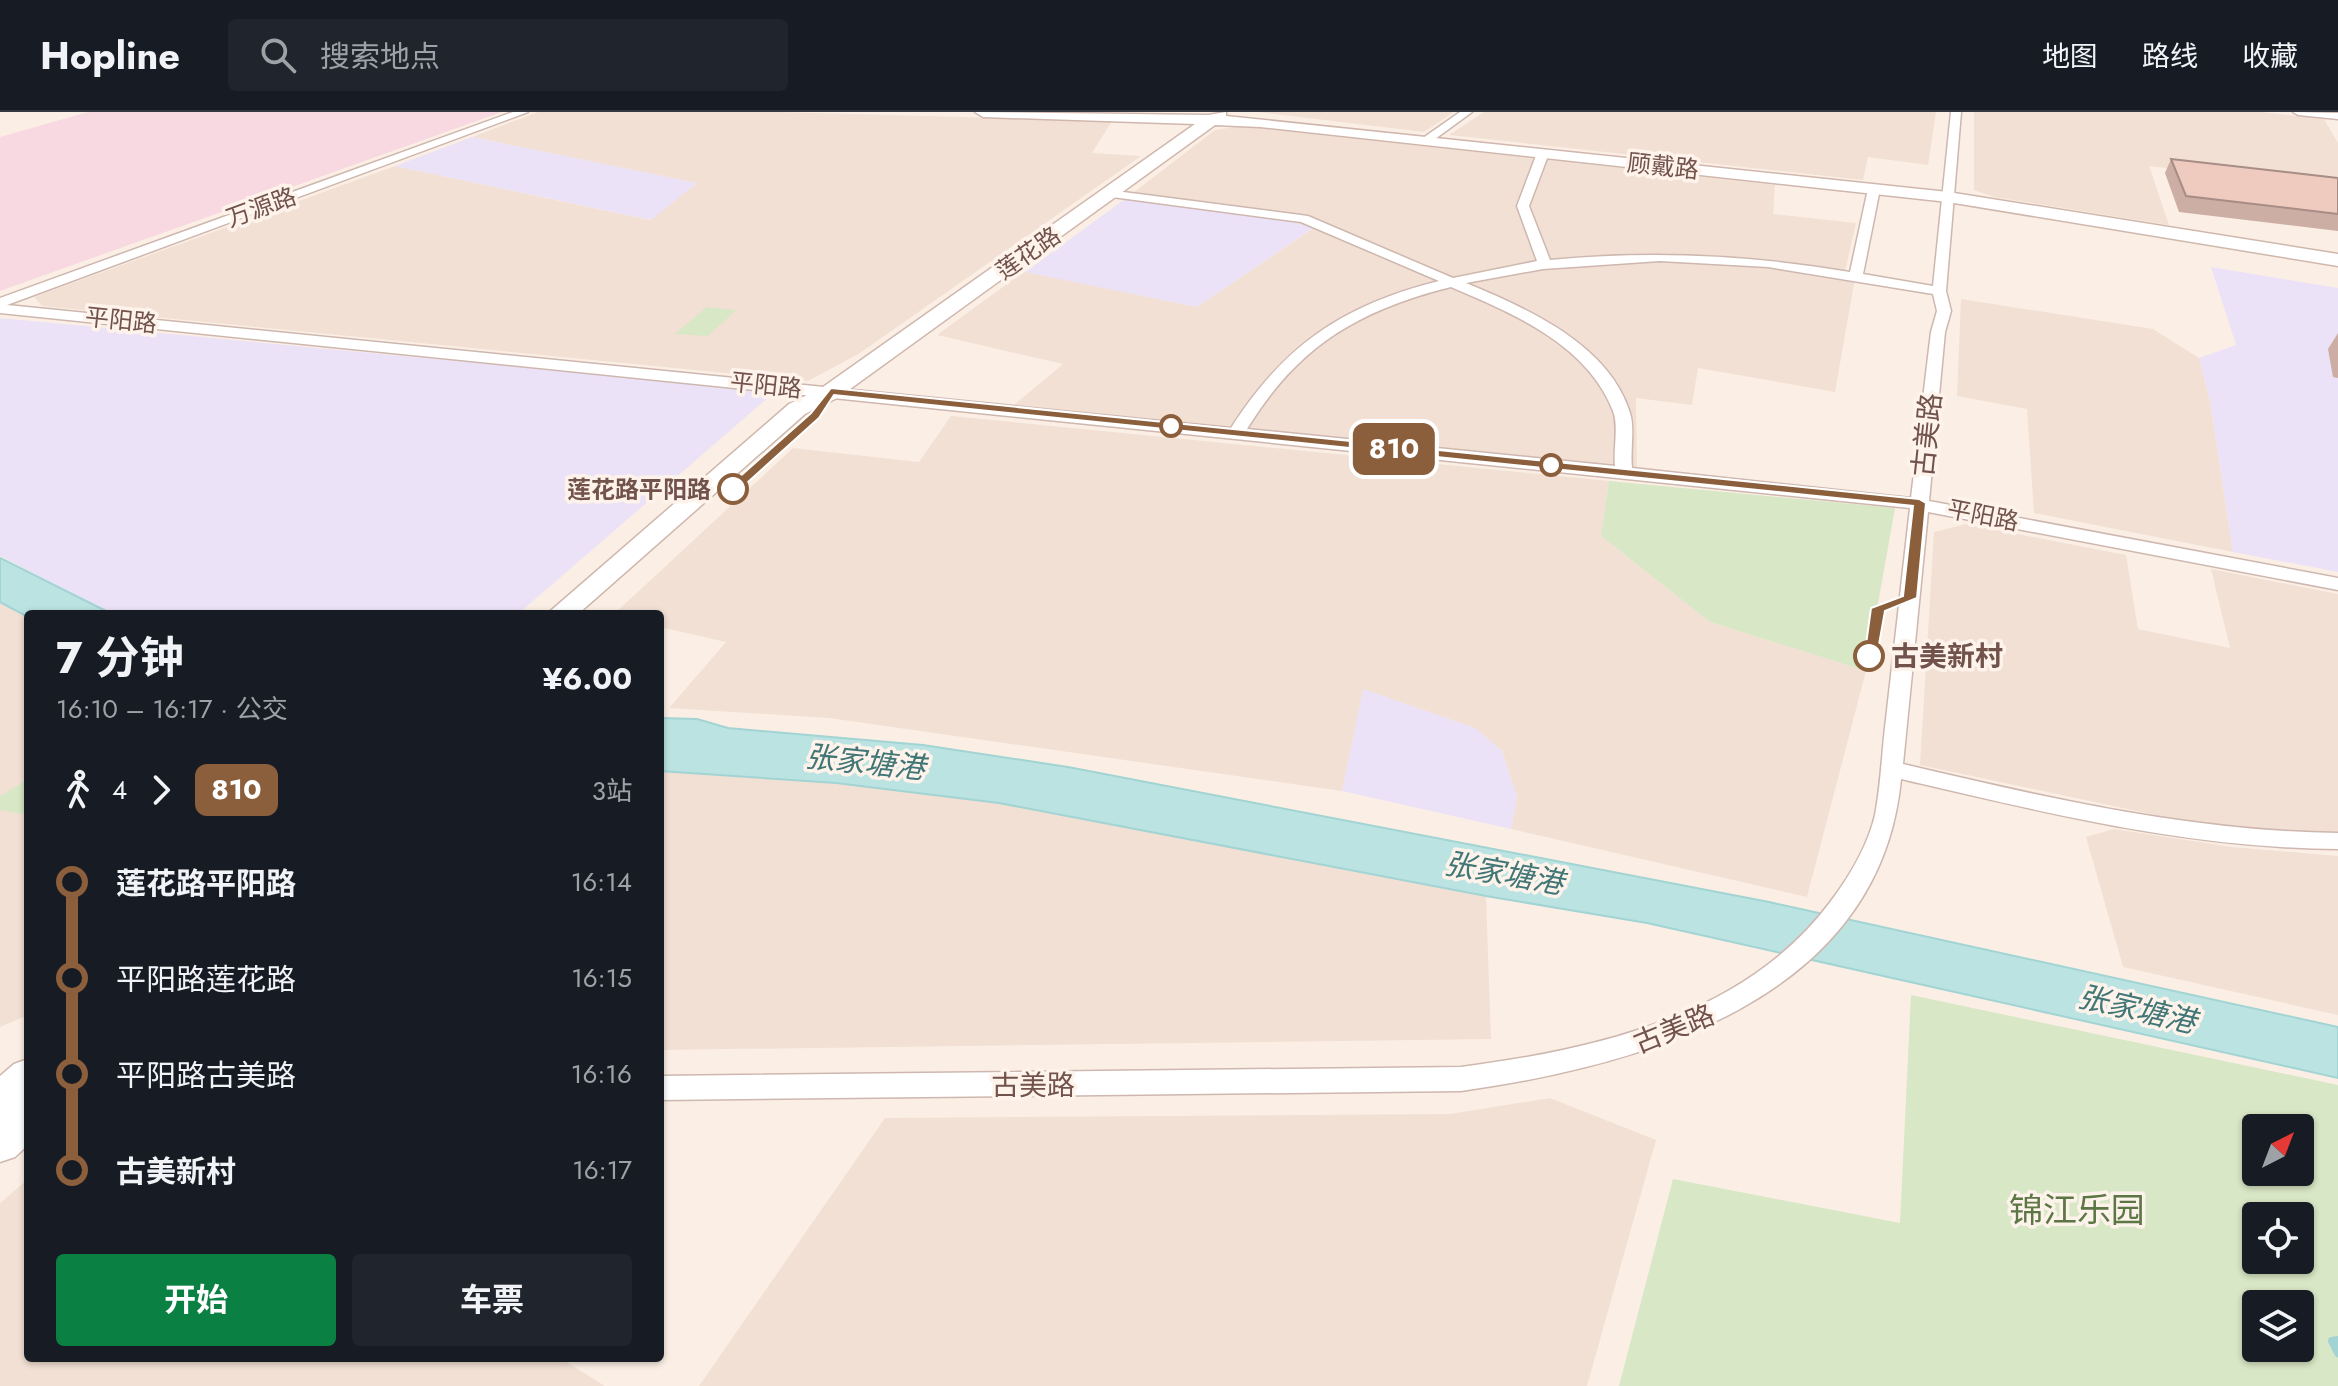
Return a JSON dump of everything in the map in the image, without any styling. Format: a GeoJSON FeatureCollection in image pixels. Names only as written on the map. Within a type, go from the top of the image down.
{"type":"FeatureCollection","features":[{"type":"Feature","properties":{"kind":"main road","name":"顾戴路"},"geometry":{"type":"LineString","coordinates":[[983,112],[1218,115],[1948,197],[2338,260]]}},
{"type":"Feature","properties":{"kind":"main road","name":"莲花路"},"geometry":{"type":"LineString","coordinates":[[566,610],[797,409],[831,392],[1218,115]]}},
{"type":"Feature","properties":{"kind":"main road","name":"莲花路"},"geometry":{"type":"LineString","coordinates":[[597,610],[815,415],[831,392]]}},
{"type":"Feature","properties":{"kind":"main road"},"geometry":{"type":"LineString","coordinates":[[0,1144],[16,1094]]}},
{"type":"Feature","properties":{"kind":"street","name":"万源路"},"geometry":{"type":"LineString","coordinates":[[0,306],[523,112]]}},
{"type":"Feature","properties":{"kind":"street"},"geometry":{"type":"LineString","coordinates":[[1427,140],[1467,112]]}},
{"type":"Feature","properties":{"kind":"street","name":"古美路"},"geometry":{"type":"LineString","coordinates":[[664,1088],[1370,1082],[1477,1078],[1538,1070],[1610,1054],[1666,1035],[1719,1011],[1782,968],[1844,905],[1877,848],[1892,769],[1938,332],[1944,311],[1939,291],[1956,112]]}},
{"type":"Feature","properties":{"kind":"street"},"geometry":{"type":"LineString","coordinates":[[2298,112],[2338,116]]}},
{"type":"Feature","properties":{"kind":"street"},"geometry":{"type":"LineString","coordinates":[[1543,153],[1523,206],[1545,265]]}},
{"type":"Feature","properties":{"kind":"street"},"geometry":{"type":"LineString","coordinates":[[1855,278],[1874,189]]}},
{"type":"Feature","properties":{"kind":"street"},"geometry":{"type":"LineString","coordinates":[[1112,193],[1304,219],[1522,312],[1590,361],[1623,414],[1621,446],[1624,472]]}},
{"type":"Feature","properties":{"kind":"street"},"geometry":{"type":"LineString","coordinates":[[1236,433],[1264,390],[1302,350],[1379,306],[1453,280],[1545,265],[1634,258],[1713,258],[1939,291]]}},
{"type":"Feature","properties":{"kind":"street","name":"平阳路"},"geometry":{"type":"LineString","coordinates":[[0,306],[1919,503],[2338,584]]}},
{"type":"Feature","properties":{"kind":"street"},"geometry":{"type":"LineString","coordinates":[[1892,769],[2108,819],[2175,830],[2295,841],[2338,841]]}},
{"type":"Feature","properties":{"kind":"shaded area"},"geometry":{"type":"Polygon","coordinates":[[[88,112],[502,112],[0,291],[0,137],[88,112]]]}},
{"type":"Feature","properties":{"kind":"shaded area"},"geometry":{"type":"Polygon","coordinates":[[[538,112],[779,112],[1112,121],[1092,153],[1141,156],[860,353],[808,381],[42,306],[34,297],[395,166],[650,220],[696,183],[472,137],[538,112]]]}},
{"type":"Feature","properties":{"kind":"shaded area"},"geometry":{"type":"Polygon","coordinates":[[[1258,112],[1454,112],[1424,132],[1258,112]]]}},
{"type":"Feature","properties":{"kind":"shaded area"},"geometry":{"type":"Polygon","coordinates":[[[1484,112],[1936,112],[1928,165],[1868,157],[1863,180],[1449,135],[1484,112]]]}},
{"type":"Feature","properties":{"kind":"shaded area"},"geometry":{"type":"Polygon","coordinates":[[[1974,112],[2261,112],[2324,119],[2338,143],[2338,188],[2149,166],[2169,225],[1994,197],[1974,190],[1974,112]]]}},
{"type":"Feature","properties":{"kind":"shaded area"},"geometry":{"type":"Polygon","coordinates":[[[1241,126],[1775,185],[1773,214],[1856,223],[1844,276],[1855,278],[1835,392],[1698,368],[1692,405],[1636,398],[1637,467],[1014,405],[1063,364],[937,335],[1025,271],[1197,307],[1312,229],[1286,220],[1125,199],[1215,130],[1241,126]]]}},
{"type":"Feature","properties":{"kind":"shaded area"},"geometry":{"type":"Polygon","coordinates":[[[472,137],[697,183],[651,220],[395,166],[472,137]]]}},
{"type":"Feature","properties":{"kind":"shaded area"},"geometry":{"type":"Polygon","coordinates":[[[1125,199],[1286,220],[1313,228],[1197,307],[1025,272],[1125,199]]]}},
{"type":"Feature","properties":{"kind":"shaded area"},"geometry":{"type":"Polygon","coordinates":[[[2211,267],[2338,288],[2338,572],[2233,552],[2210,401],[2199,358],[2236,345],[2211,267]]]}},
{"type":"Feature","properties":{"kind":"shaded area"},"geometry":{"type":"Polygon","coordinates":[[[1961,299],[2153,329],[2199,358],[2210,401],[2233,552],[2034,513],[2027,409],[1957,396],[1961,299]]]}},
{"type":"Feature","properties":{"kind":"shaded area"},"geometry":{"type":"Polygon","coordinates":[[[0,318],[776,391],[523,610],[104,610],[0,556],[0,318]]]}},
{"type":"Feature","properties":{"kind":"shaded area"},"geometry":{"type":"Polygon","coordinates":[[[951,416],[1609,481],[1601,536],[1710,622],[1866,671],[1807,897],[1511,829],[1517,797],[1502,751],[1475,728],[1364,690],[1342,791],[829,718],[669,708],[726,642],[664,628],[664,610],[618,610],[793,448],[919,462],[951,416]]]}},
{"type":"Feature","properties":{"kind":"shaded area"},"geometry":{"type":"Polygon","coordinates":[[[1966,524],[2126,555],[2138,629],[2230,648],[2211,569],[2338,594],[2338,832],[2288,833],[2212,827],[1920,765],[1934,532],[1966,524]]]}},
{"type":"Feature","properties":{"kind":"shaded area"},"geometry":{"type":"Polygon","coordinates":[[[0,602],[24,615],[24,1017],[0,1027],[0,602]]]}},
{"type":"Feature","properties":{"kind":"shaded area"},"geometry":{"type":"Polygon","coordinates":[[[1363,689],[1475,728],[1502,751],[1517,797],[1511,829],[1342,791],[1363,689]]]}},
{"type":"Feature","properties":{"kind":"shaded area"},"geometry":{"type":"Polygon","coordinates":[[[664,771],[836,783],[999,803],[1486,896],[1491,1039],[664,1050],[664,771]]]}},
{"type":"Feature","properties":{"kind":"shaded area"},"geometry":{"type":"Polygon","coordinates":[[[2114,829],[2232,847],[2338,856],[2338,1015],[2123,967],[2086,837],[2114,829]]]}},
{"type":"Feature","properties":{"kind":"shaded area"},"geometry":{"type":"Polygon","coordinates":[[[1550,1098],[1656,1140],[1587,1386],[699,1386],[885,1118],[1450,1114],[1550,1098]]]}},
{"type":"Feature","properties":{"kind":"shaded area"},"geometry":{"type":"Polygon","coordinates":[[[24,1182],[24,1362],[566,1362],[605,1386],[0,1386],[0,1203],[24,1182]]]}},
{"type":"Feature","properties":{"kind":"green space"},"geometry":{"type":"Polygon","coordinates":[[[707,307],[736,310],[708,336],[675,334],[707,307]]]}},
{"type":"Feature","properties":{"kind":"green space"},"geometry":{"type":"Polygon","coordinates":[[[1609,481],[1895,508],[1866,671],[1710,622],[1601,536],[1609,481]]]}},
{"type":"Feature","properties":{"kind":"green space"},"geometry":{"type":"Polygon","coordinates":[[[24,781],[24,814],[0,810],[0,796],[24,781]]]}},
{"type":"Feature","properties":{"kind":"green space","name":"锦江乐园"},"geometry":{"type":"Polygon","coordinates":[[[1911,995],[2338,1085],[2338,1386],[1619,1386],[1673,1179],[1900,1223],[1911,995]]]}},
{"type":"Feature","properties":{"kind":"water"},"geometry":{"type":"Polygon","coordinates":[[[0,558],[104,610],[24,610],[24,615],[0,602],[0,558]]]}},
{"type":"Feature","properties":{"kind":"water","name":"张家塘港"},"geometry":{"type":"Polygon","coordinates":[[[664,718],[697,719],[728,728],[923,745],[1068,767],[1769,902],[2338,1027],[2338,1078],[1647,923],[1486,896],[999,803],[836,783],[664,771],[664,718]]]}},
{"type":"Feature","properties":{"kind":"building"},"geometry":{"type":"Polygon","coordinates":[[[2171,159],[2338,178],[2338,214],[2186,196],[2171,159]]]}},
{"type":"Feature","properties":{"kind":"waterway"},"geometry":{"type":"LineString","coordinates":[[2338,1340],[2332,1341],[2338,1353]]}},
{"type":"Feature","properties":{"kind":"bus line","name":"810"},"geometry":{"type":"LineString","coordinates":[[733,489],[815,415],[831,392],[1919,503],[1910,598],[1878,608],[1869,656]]}},
{"type":"Feature","properties":{"kind":"place","name":"莲花路平阳路"},"geometry":{"type":"Point","coordinates":[733,489]}},
{"type":"Feature","properties":{"kind":"place","name":"古美新村"},"geometry":{"type":"Point","coordinates":[1869,656]}}]}
